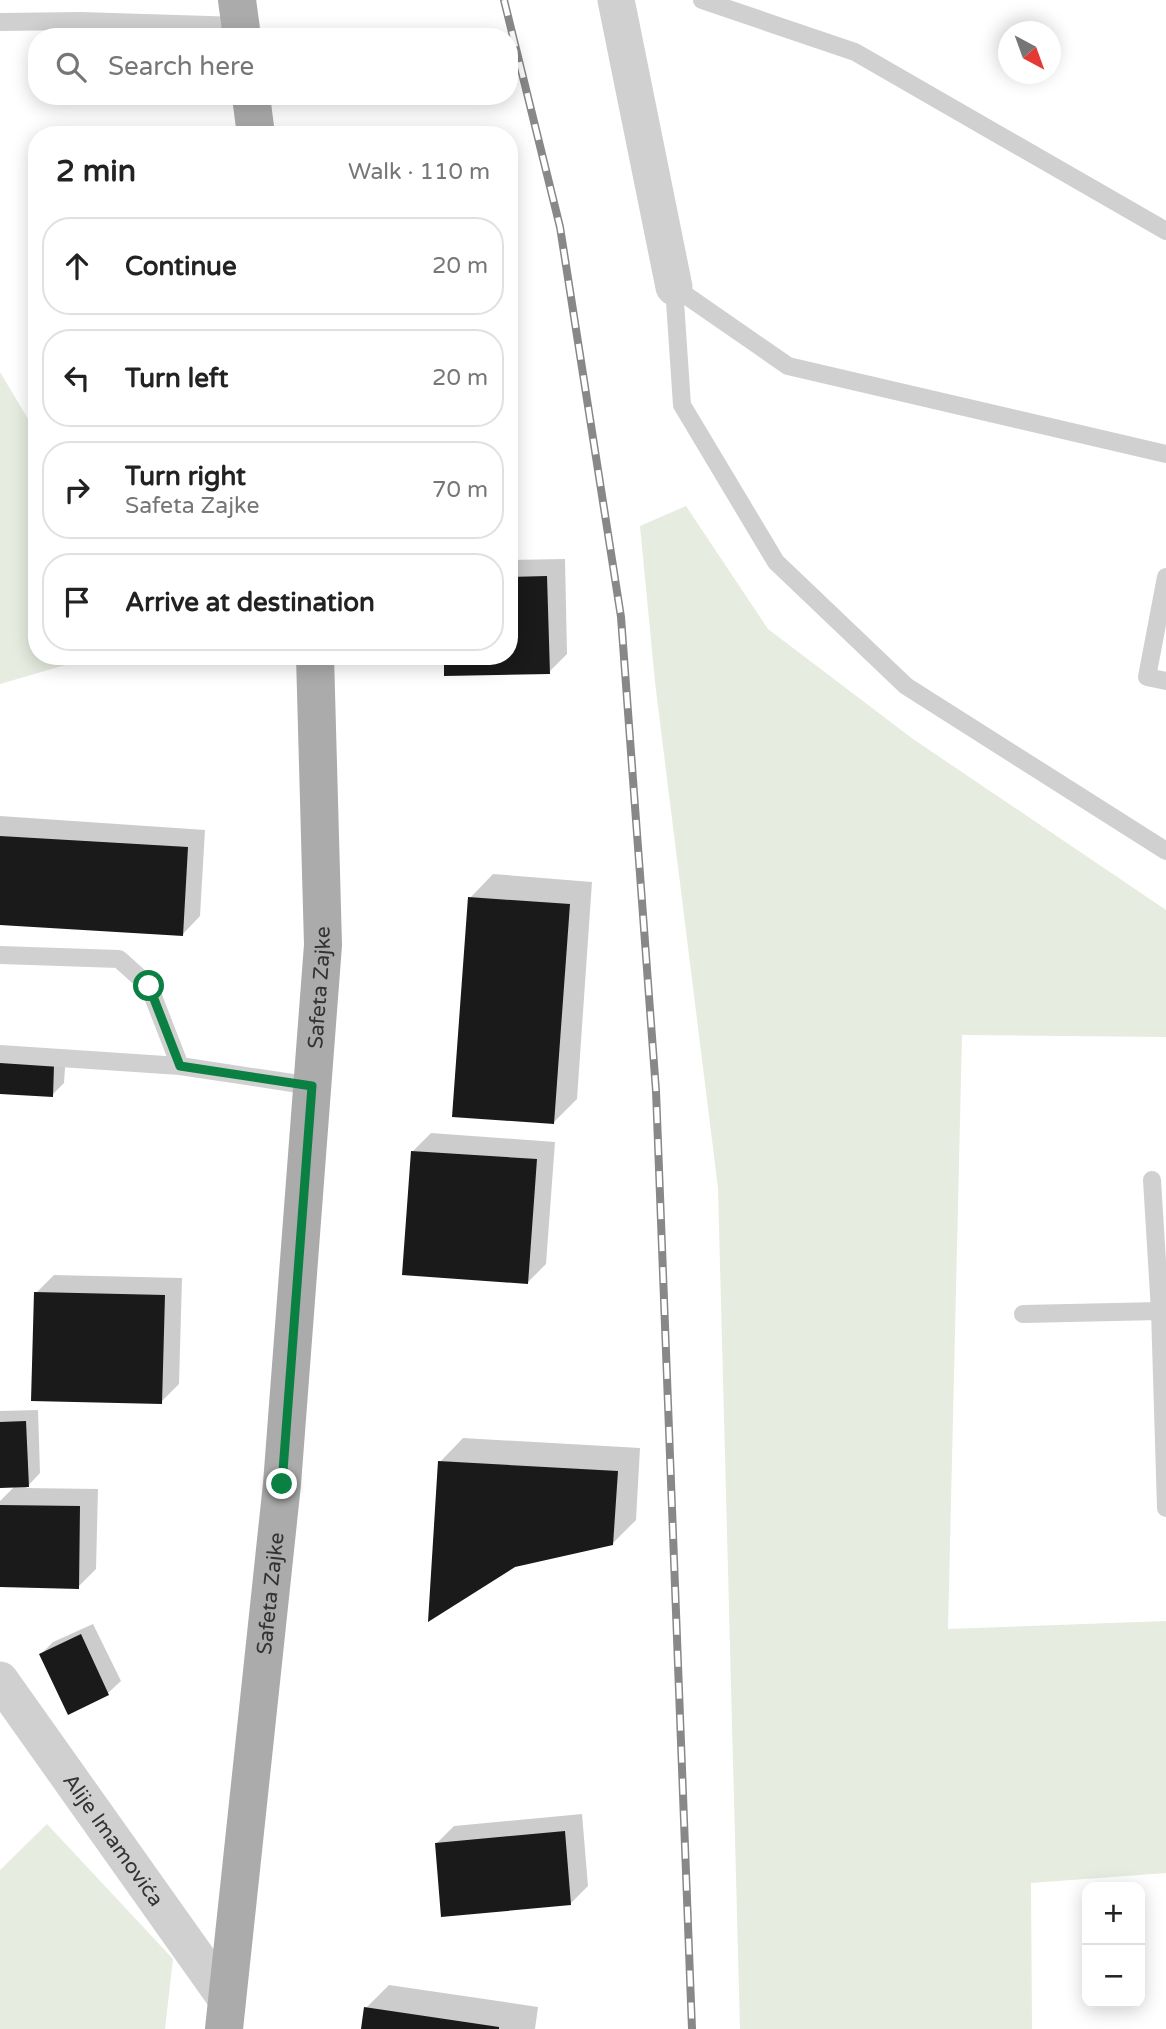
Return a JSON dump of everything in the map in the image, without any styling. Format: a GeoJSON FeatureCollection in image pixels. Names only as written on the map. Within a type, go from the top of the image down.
{"type":"FeatureCollection","features":[{"type":"Feature","properties":{"kind":"main road"},"geometry":{"type":"LineString","coordinates":[[252,105],[255,126]]}},
{"type":"Feature","properties":{"kind":"main road","name":"Safeta Zajke"},"geometry":{"type":"LineString","coordinates":[[226,2014],[282,1484],[323,945],[315,665]]}},
{"type":"Feature","properties":{"kind":"street"},"geometry":{"type":"LineString","coordinates":[[616,0],[674,287]]}},
{"type":"Feature","properties":{"kind":"street","name":"Alije Imamovića"},"geometry":{"type":"LineString","coordinates":[[0,1680],[226,2014]]}},
{"type":"Feature","properties":{"kind":"lane"},"geometry":{"type":"LineString","coordinates":[[702,0],[744,7],[855,52],[1166,231]]}},
{"type":"Feature","properties":{"kind":"lane"},"geometry":{"type":"LineString","coordinates":[[0,22],[240,21]]}},
{"type":"Feature","properties":{"kind":"lane"},"geometry":{"type":"LineString","coordinates":[[674,287],[788,366],[1166,454]]}},
{"type":"Feature","properties":{"kind":"lane"},"geometry":{"type":"LineString","coordinates":[[674,287],[682,405],[776,562],[906,686],[1166,851]]}},
{"type":"Feature","properties":{"kind":"lane"},"geometry":{"type":"LineString","coordinates":[[1166,580],[1147,677],[1166,681]]}},
{"type":"Feature","properties":{"kind":"lane"},"geometry":{"type":"LineString","coordinates":[[0,955],[119,959],[149,986],[180,1066]]}},
{"type":"Feature","properties":{"kind":"lane"},"geometry":{"type":"LineString","coordinates":[[0,1054],[180,1066],[312,1086]]}},
{"type":"Feature","properties":{"kind":"lane"},"geometry":{"type":"LineString","coordinates":[[1152,1180],[1163,1311],[1166,1508]]}},
{"type":"Feature","properties":{"kind":"lane"},"geometry":{"type":"LineString","coordinates":[[1023,1314],[1163,1311]]}},
{"type":"Feature","properties":{"kind":"shaded area"},"geometry":{"type":"Polygon","coordinates":[[[0,372],[28,419],[28,665],[65,665],[0,684],[0,372]]]}},
{"type":"Feature","properties":{"kind":"shaded area"},"geometry":{"type":"Polygon","coordinates":[[[686,506],[768,629],[913,739],[1166,910],[1166,1037],[962,1035],[948,1629],[1166,1621],[1166,1873],[1031,1883],[1032,2029],[740,2029],[718,1188],[655,682],[640,526],[686,506]]]}},
{"type":"Feature","properties":{"kind":"shaded area"},"geometry":{"type":"Polygon","coordinates":[[[47,1824],[173,1959],[165,2029],[0,2029],[0,1870],[47,1824]]]}},
{"type":"Feature","properties":{"kind":"building"},"geometry":{"type":"Polygon","coordinates":[[[547,576],[550,674],[444,676],[444,665],[518,665],[518,577],[547,576]]]}},
{"type":"Feature","properties":{"kind":"building"},"geometry":{"type":"Polygon","coordinates":[[[0,836],[188,847],[183,936],[0,925],[0,836]]]}},
{"type":"Feature","properties":{"kind":"building"},"geometry":{"type":"Polygon","coordinates":[[[468,897],[570,904],[554,1124],[452,1117],[468,897]]]}},
{"type":"Feature","properties":{"kind":"building"},"geometry":{"type":"Polygon","coordinates":[[[0,1062],[54,1065],[53,1097],[0,1094],[0,1062]]]}},
{"type":"Feature","properties":{"kind":"building"},"geometry":{"type":"Polygon","coordinates":[[[411,1151],[537,1159],[528,1284],[402,1275],[411,1151]]]}},
{"type":"Feature","properties":{"kind":"building"},"geometry":{"type":"Polygon","coordinates":[[[34,1292],[165,1295],[162,1404],[31,1401],[34,1292]]]}},
{"type":"Feature","properties":{"kind":"building"},"geometry":{"type":"Polygon","coordinates":[[[26,1421],[29,1487],[0,1488],[0,1422],[26,1421]]]}},
{"type":"Feature","properties":{"kind":"building"},"geometry":{"type":"Polygon","coordinates":[[[438,1461],[618,1471],[613,1545],[515,1567],[428,1622],[438,1461]]]}},
{"type":"Feature","properties":{"kind":"building"},"geometry":{"type":"Polygon","coordinates":[[[0,1505],[80,1506],[79,1589],[0,1587],[0,1505]]]}},
{"type":"Feature","properties":{"kind":"building"},"geometry":{"type":"Polygon","coordinates":[[[81,1634],[109,1695],[68,1715],[39,1654],[81,1634]]]}},
{"type":"Feature","properties":{"kind":"building"},"geometry":{"type":"Polygon","coordinates":[[[565,1831],[571,1905],[441,1917],[435,1843],[565,1831]]]}},
{"type":"Feature","properties":{"kind":"building"},"geometry":{"type":"Polygon","coordinates":[[[364,2007],[499,2027],[499,2029],[361,2029],[364,2007]]]}},
{"type":"Feature","properties":{"kind":"railway"},"geometry":{"type":"LineString","coordinates":[[504,0],[511,28]]}},
{"type":"Feature","properties":{"kind":"railway"},"geometry":{"type":"LineString","coordinates":[[518,57],[560,227],[621,617],[656,1091],[692,2029]]}},
{"type":"Feature","properties":{"kind":"route"},"geometry":{"type":"LineString","coordinates":[[149,986],[180,1066],[312,1086],[282,1484]]}}]}
